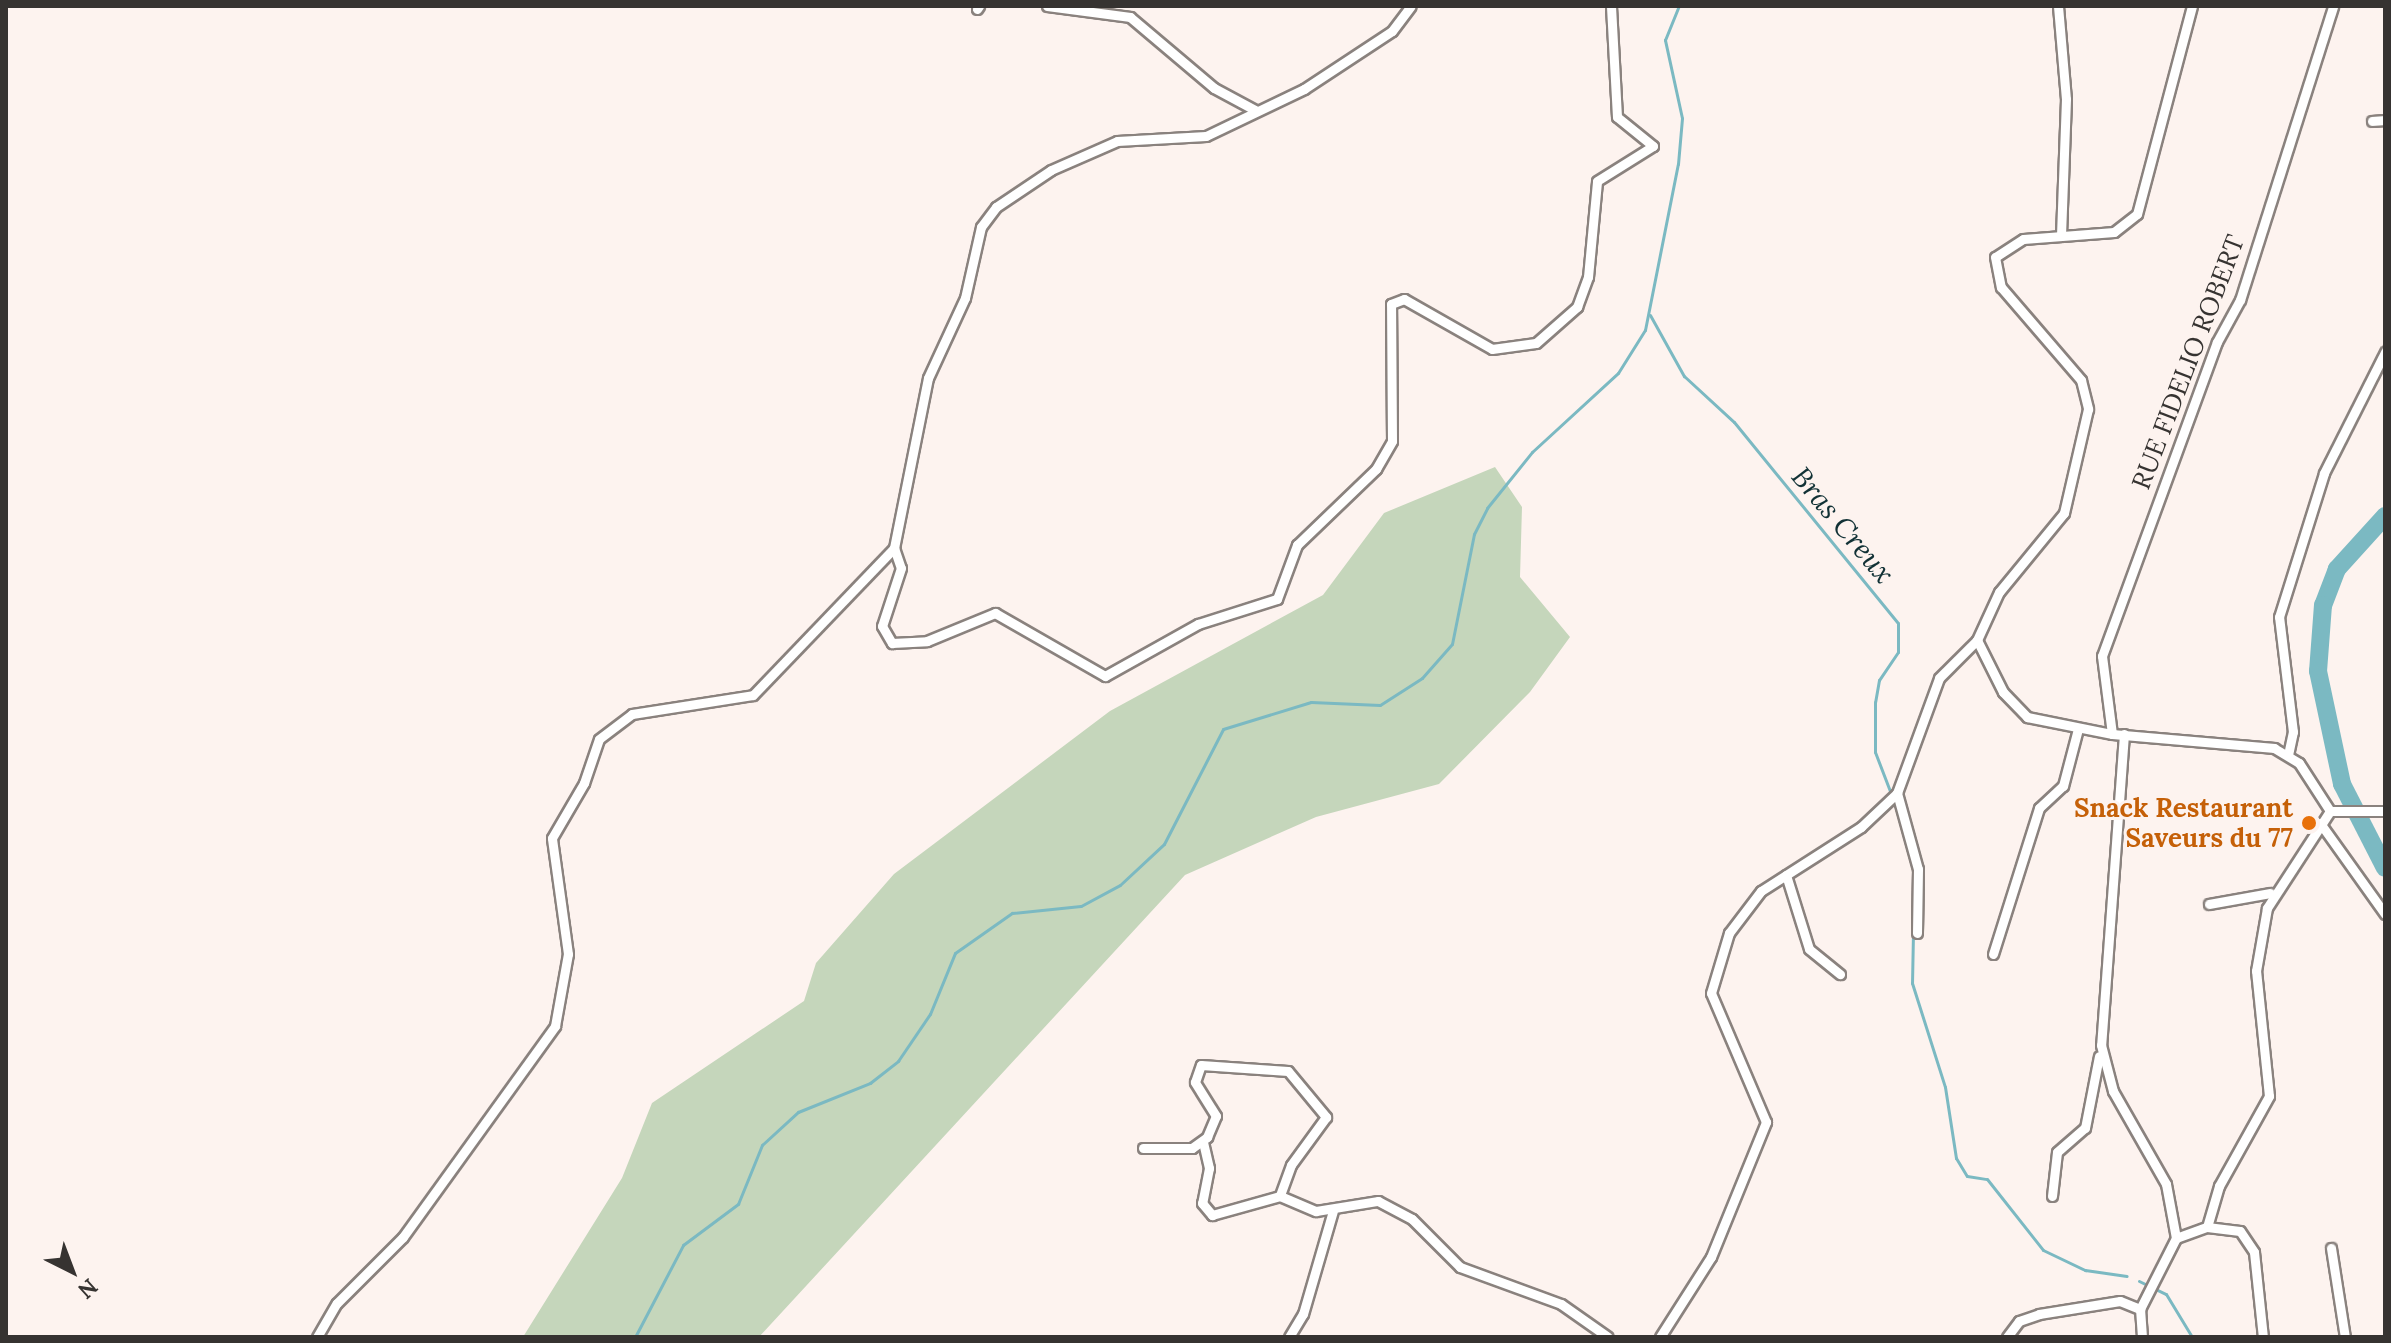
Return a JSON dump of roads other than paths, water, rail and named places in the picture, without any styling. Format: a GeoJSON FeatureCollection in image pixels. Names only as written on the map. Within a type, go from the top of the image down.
{"type":"FeatureCollection","features":[{"type":"Feature","properties":{"kind":"street"},"geometry":{"type":"LineString","coordinates":[[1047,6],[1130,17],[1214,88],[1255,110]]}},
{"type":"Feature","properties":{"kind":"street"},"geometry":{"type":"LineString","coordinates":[[1411,6],[1380,39],[1304,89],[1206,136],[1117,141],[1051,170],[996,207],[981,227],[965,298],[928,378],[894,548],[901,568],[882,626],[892,643],[927,641],[995,613],[1105,676],[1198,624],[1277,599],[1297,545],[1376,469],[1392,441],[1391,304],[1404,299],[1492,349],[1536,343],[1577,307],[1588,277],[1597,181],[1653,146],[1617,117],[1611,6]]}},
{"type":"Feature","properties":{"kind":"street"},"geometry":{"type":"LineString","coordinates":[[2058,6],[2066,99],[2061,235]]}},
{"type":"Feature","properties":{"kind":"street"},"geometry":{"type":"LineString","coordinates":[[1660,1337],[1711,1257],[1763,1134],[1765,1109],[1717,1009],[1712,975],[1756,896],[1897,793],[1939,678],[1977,640],[1999,592],[2054,528],[2070,496],[2087,393],[1993,271],[2007,244],[2061,235],[2108,234],[2137,214],[2192,6]]}},
{"type":"Feature","properties":{"kind":"street","name":"RUE FIDELIO ROBERT"},"geometry":{"type":"LineString","coordinates":[[2112,734],[2102,656],[2217,342],[2240,300],[2333,6]]}},
{"type":"Feature","properties":{"kind":"street"},"geometry":{"type":"LineString","coordinates":[[2372,121],[2385,120]]}},
{"type":"Feature","properties":{"kind":"street"},"geometry":{"type":"LineString","coordinates":[[2288,755],[2293,732],[2279,617],[2324,473],[2385,352]]}},
{"type":"Feature","properties":{"kind":"street"},"geometry":{"type":"LineString","coordinates":[[317,1337],[337,1303],[403,1237],[555,1026],[568,954],[552,838],[584,783],[599,739],[632,714],[753,695],[894,548]]}},
{"type":"Feature","properties":{"kind":"street"},"geometry":{"type":"LineString","coordinates":[[1977,640],[2015,708],[2078,729],[2246,744],[2288,755],[2333,812]]}},
{"type":"Feature","properties":{"kind":"street"},"geometry":{"type":"LineString","coordinates":[[1993,954],[2039,808],[2063,786],[2078,729]]}},
{"type":"Feature","properties":{"kind":"street"},"geometry":{"type":"LineString","coordinates":[[2052,1196],[2057,1152],[2085,1128],[2101,1045],[2124,734]]}},
{"type":"Feature","properties":{"kind":"street"},"geometry":{"type":"LineString","coordinates":[[1897,793],[1918,869],[1917,933]]}},
{"type":"Feature","properties":{"kind":"street"},"geometry":{"type":"LineString","coordinates":[[2207,1227],[2219,1186],[2269,1096],[2256,971],[2270,893],[2320,823],[2333,812],[2385,811]]}},
{"type":"Feature","properties":{"kind":"street"},"geometry":{"type":"LineString","coordinates":[[2320,823],[2385,914]]}},
{"type":"Feature","properties":{"kind":"street"},"geometry":{"type":"LineString","coordinates":[[1786,875],[1809,949],[1840,974]]}},
{"type":"Feature","properties":{"kind":"street"},"geometry":{"type":"LineString","coordinates":[[2209,904],[2270,893]]}},
{"type":"Feature","properties":{"kind":"street"},"geometry":{"type":"LineString","coordinates":[[2101,1045],[2113,1091],[2166,1184],[2176,1238],[2140,1309],[2142,1337]]}},
{"type":"Feature","properties":{"kind":"street"},"geometry":{"type":"LineString","coordinates":[[1280,1196],[1291,1165],[1326,1117],[1288,1071],[1201,1065],[1195,1082],[1216,1116],[1203,1142],[1209,1168],[1202,1203],[1208,1212],[1239,1212],[1280,1196],[1308,1210],[1333,1211],[1378,1201],[1412,1219],[1460,1267],[1561,1304],[1608,1337]]}},
{"type":"Feature","properties":{"kind":"street"},"geometry":{"type":"LineString","coordinates":[[1143,1148],[1203,1142]]}},
{"type":"Feature","properties":{"kind":"street"},"geometry":{"type":"LineString","coordinates":[[1289,1337],[1303,1314],[1307,1278],[1333,1211]]}},
{"type":"Feature","properties":{"kind":"street"},"geometry":{"type":"LineString","coordinates":[[2176,1238],[2207,1227],[2240,1231],[2254,1252],[2263,1337]]}},
{"type":"Feature","properties":{"kind":"street"},"geometry":{"type":"LineString","coordinates":[[2331,1248],[2345,1337]]}},
{"type":"Feature","properties":{"kind":"street"},"geometry":{"type":"LineString","coordinates":[[2007,1337],[2019,1321],[2039,1314],[2120,1301],[2140,1309]]}},
{"type":"Feature","properties":{"kind":"waterway"},"geometry":{"type":"LineString","coordinates":[[635,1337],[683,1245],[738,1204],[762,1145],[798,1112],[870,1083],[898,1061],[930,1014],[955,953],[1012,913],[1081,906],[1120,885],[1164,844],[1223,729],[1311,702],[1380,705],[1422,678],[1452,644],[1474,534],[1487,508],[1532,452],[1618,373],[1645,330],[1678,164],[1682,118],[1665,40],[1679,6]]}},
{"type":"Feature","properties":{"kind":"waterway","name":"Bras Creux"},"geometry":{"type":"LineString","coordinates":[[1650,315],[1684,376],[1734,422],[1898,623],[1898,652],[1879,680],[1875,702],[1875,752],[1890,791]]}},
{"type":"Feature","properties":{"kind":"waterway"},"geometry":{"type":"LineString","coordinates":[[2385,516],[2337,569],[2323,605],[2318,671],[2342,784],[2385,868]]}},
{"type":"Feature","properties":{"kind":"waterway","name":"Bras Creux"},"geometry":{"type":"LineString","coordinates":[[1913,932],[1912,983],[1945,1087],[1956,1158],[1967,1176],[1987,1179],[2043,1250],[2085,1270],[2127,1276]]}},
{"type":"Feature","properties":{"kind":"waterway","name":"Bras Creux"},"geometry":{"type":"LineString","coordinates":[[2139,1281],[2166,1294],[2192,1337]]}},
{"type":"Feature","properties":{"kind":"place","name":"Snack Restaurant Saveurs du 77"},"geometry":{"type":"Point","coordinates":[2309,823]}}]}
